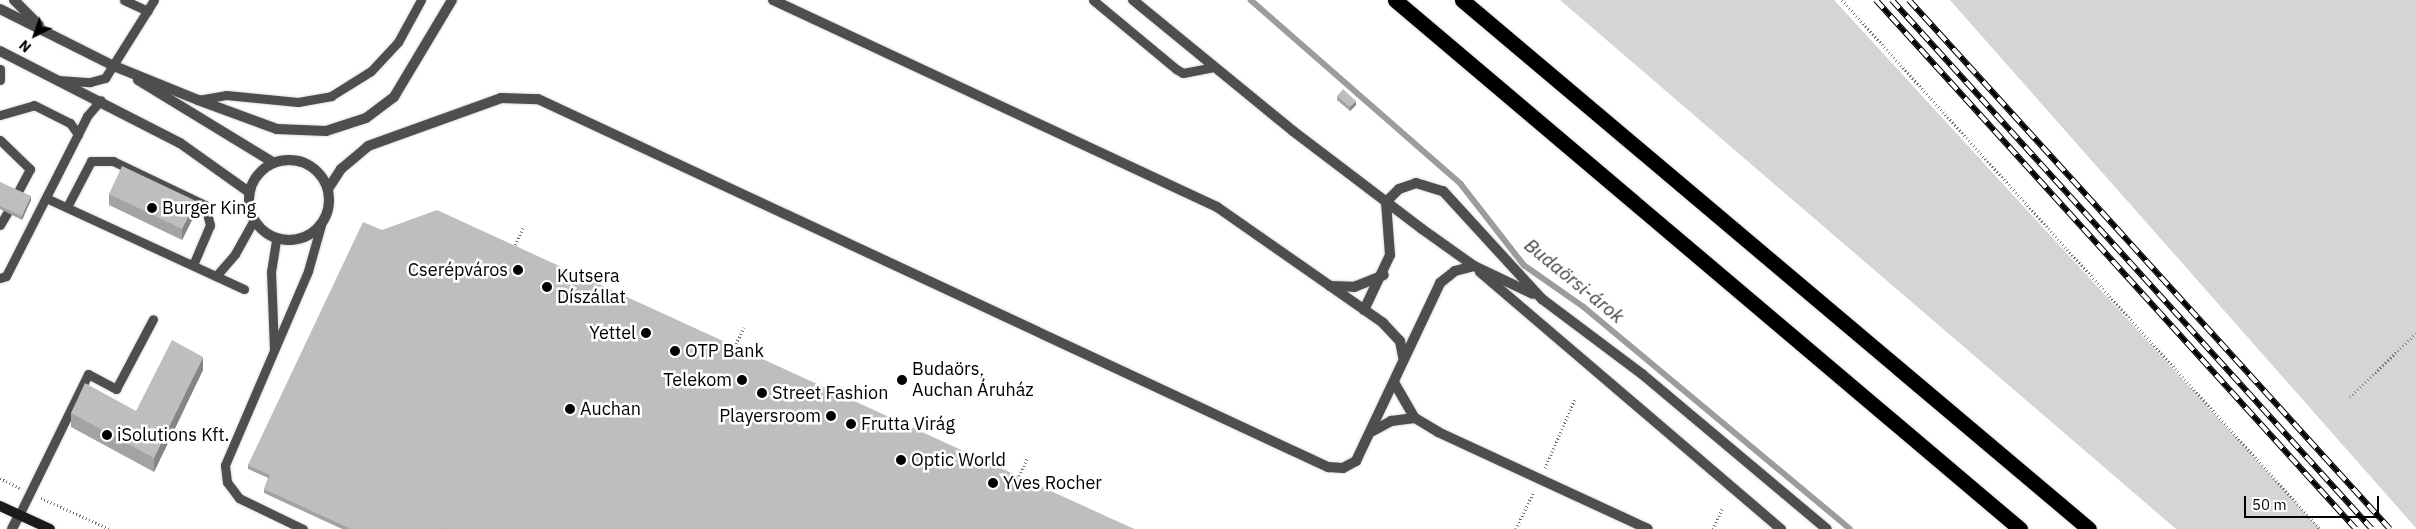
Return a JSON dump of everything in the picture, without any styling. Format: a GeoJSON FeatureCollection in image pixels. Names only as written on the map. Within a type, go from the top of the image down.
{"type":"FeatureCollection","features":[{"type":"Feature","properties":{"kind":"highway"},"geometry":{"type":"LineString","coordinates":[[1395,0],[2020,529]]}},
{"type":"Feature","properties":{"kind":"highway"},"geometry":{"type":"LineString","coordinates":[[1462,0],[2089,529]]}},
{"type":"Feature","properties":{"kind":"street"},"geometry":{"type":"LineString","coordinates":[[14,0],[45,31]]}},
{"type":"Feature","properties":{"kind":"street"},"geometry":{"type":"LineString","coordinates":[[114,66],[198,100],[277,128],[326,130],[346,126],[394,96],[452,0]]}},
{"type":"Feature","properties":{"kind":"street"},"geometry":{"type":"LineString","coordinates":[[773,0],[1192,194],[1364,310],[1394,333],[1404,356]]}},
{"type":"Feature","properties":{"kind":"street"},"geometry":{"type":"LineString","coordinates":[[1133,0],[1213,67],[1386,202],[1474,266],[1502,295],[1781,529]]}},
{"type":"Feature","properties":{"kind":"street"},"geometry":{"type":"LineString","coordinates":[[0,9],[114,66],[274,162],[307,164],[328,189]]}},
{"type":"Feature","properties":{"kind":"street"},"geometry":{"type":"LineString","coordinates":[[0,51],[101,100],[180,143],[249,192]]}},
{"type":"Feature","properties":{"kind":"street"},"geometry":{"type":"LineString","coordinates":[[274,162],[258,174],[249,192],[254,220],[276,239],[301,239],[321,225],[328,209],[328,189],[340,168],[368,146],[501,98],[538,100],[1328,467],[1343,468],[1356,461],[1373,431],[1395,384],[1404,356],[1440,283],[1454,271],[1474,266],[1542,299]]}},
{"type":"Feature","properties":{"kind":"street"},"geometry":{"type":"LineString","coordinates":[[1364,310],[1384,275],[1390,255],[1386,202],[1399,189],[1416,183],[1443,191],[1542,299],[1642,374],[1827,529]]}},
{"type":"Feature","properties":{"kind":"street"},"geometry":{"type":"LineString","coordinates":[[1330,286],[1354,286],[1384,275]]}},
{"type":"Feature","properties":{"kind":"street"},"geometry":{"type":"LineString","coordinates":[[1395,384],[1415,418],[1648,529]]}},
{"type":"Feature","properties":{"kind":"street"},"geometry":{"type":"LineString","coordinates":[[1373,431],[1391,422],[1415,418]]}},
{"type":"Feature","properties":{"kind":"street"},"geometry":{"type":"LineString","coordinates":[[0,506],[50,529]]}},
{"type":"Feature","properties":{"kind":"street"},"geometry":{"type":"LineString","coordinates":[[12,529],[19,515]]}},
{"type":"Feature","properties":{"kind":"lane"},"geometry":{"type":"LineString","coordinates":[[124,0],[148,11]]}},
{"type":"Feature","properties":{"kind":"lane"},"geometry":{"type":"LineString","coordinates":[[58,80],[90,82],[105,78],[154,0]]}},
{"type":"Feature","properties":{"kind":"lane"},"geometry":{"type":"LineString","coordinates":[[198,100],[226,95],[298,102],[331,96],[371,72],[398,42],[421,0]]}},
{"type":"Feature","properties":{"kind":"lane"},"geometry":{"type":"LineString","coordinates":[[1094,0],[1183,73],[1213,67]]}},
{"type":"Feature","properties":{"kind":"lane"},"geometry":{"type":"LineString","coordinates":[[0,69],[0,80]]}},
{"type":"Feature","properties":{"kind":"lane"},"geometry":{"type":"LineString","coordinates":[[0,278],[6,276],[78,134],[101,100]]}},
{"type":"Feature","properties":{"kind":"lane"},"geometry":{"type":"LineString","coordinates":[[0,115],[34,105],[70,123],[78,134]]}},
{"type":"Feature","properties":{"kind":"lane"},"geometry":{"type":"LineString","coordinates":[[0,140],[30,169],[17,193]]}},
{"type":"Feature","properties":{"kind":"lane"},"geometry":{"type":"LineString","coordinates":[[66,207],[91,162],[113,161],[205,205],[210,225],[193,266]]}},
{"type":"Feature","properties":{"kind":"lane"},"geometry":{"type":"LineString","coordinates":[[46,198],[244,289]]}},
{"type":"Feature","properties":{"kind":"lane"},"geometry":{"type":"LineString","coordinates":[[0,225],[7,213]]}},
{"type":"Feature","properties":{"kind":"lane"},"geometry":{"type":"LineString","coordinates":[[216,276],[236,254],[254,220]]}},
{"type":"Feature","properties":{"kind":"lane"},"geometry":{"type":"LineString","coordinates":[[303,529],[238,498],[227,482],[226,464],[308,271],[321,225]]}},
{"type":"Feature","properties":{"kind":"lane"},"geometry":{"type":"LineString","coordinates":[[274,351],[271,272],[276,239]]}},
{"type":"Feature","properties":{"kind":"lane"},"geometry":{"type":"LineString","coordinates":[[19,515],[28,492],[87,370],[116,389],[153,319]]}},
{"type":"Feature","properties":{"kind":"path"},"geometry":{"type":"LineString","coordinates":[[1842,0],[2320,529]]}},
{"type":"Feature","properties":{"kind":"path"},"geometry":{"type":"LineString","coordinates":[[514,249],[524,226]]}},
{"type":"Feature","properties":{"kind":"path"},"geometry":{"type":"LineString","coordinates":[[733,350],[744,328]]}},
{"type":"Feature","properties":{"kind":"path"},"geometry":{"type":"LineString","coordinates":[[2350,397],[2416,333]]}},
{"type":"Feature","properties":{"kind":"path"},"geometry":{"type":"LineString","coordinates":[[1516,529],[1576,399]]}},
{"type":"Feature","properties":{"kind":"path"},"geometry":{"type":"LineString","coordinates":[[1017,480],[1027,459]]}},
{"type":"Feature","properties":{"kind":"path"},"geometry":{"type":"LineString","coordinates":[[0,478],[110,529]]}},
{"type":"Feature","properties":{"kind":"path"},"geometry":{"type":"LineString","coordinates":[[1714,529],[1723,507]]}},
{"type":"Feature","properties":{"kind":"shaded area"},"geometry":{"type":"Polygon","coordinates":[[[1560,0],[1834,0],[2320,529],[2176,529],[1560,0]]]}},
{"type":"Feature","properties":{"kind":"shaded area"},"geometry":{"type":"Polygon","coordinates":[[[1950,0],[2416,0],[2416,528],[1950,0]]]}},
{"type":"Feature","properties":{"kind":"building"},"geometry":{"type":"Polygon","coordinates":[[[1343,89],[1356,101],[1350,107],[1337,96],[1343,89]]]}},
{"type":"Feature","properties":{"kind":"building","name":"Burger King"},"geometry":{"type":"Polygon","coordinates":[[[122,166],[196,201],[182,229],[109,194],[122,166]]]}},
{"type":"Feature","properties":{"kind":"building"},"geometry":{"type":"Polygon","coordinates":[[[0,182],[31,196],[22,216],[0,206],[0,182]]]}},
{"type":"Feature","properties":{"kind":"building","name":"Auchan"},"geometry":{"type":"Polygon","coordinates":[[[437,210],[1134,529],[351,529],[264,489],[270,475],[248,465],[363,222],[382,230],[437,210]]]}},
{"type":"Feature","properties":{"kind":"building"},"geometry":{"type":"Polygon","coordinates":[[[172,340],[203,357],[154,458],[71,413],[85,383],[136,411],[172,340]]]}},
{"type":"Feature","properties":{"kind":"waterway","name":"Budaörsi-árok"},"geometry":{"type":"LineString","coordinates":[[1251,0],[1461,184],[1524,265],[1584,307],[1850,529]]}},
{"type":"Feature","properties":{"kind":"railway"},"geometry":{"type":"LineString","coordinates":[[1876,0],[2356,529]]}},
{"type":"Feature","properties":{"kind":"railway"},"geometry":{"type":"LineString","coordinates":[[1892,0],[2372,529]]}},
{"type":"Feature","properties":{"kind":"railway"},"geometry":{"type":"LineString","coordinates":[[1909,0],[2390,529]]}},
{"type":"Feature","properties":{"kind":"place","name":"Burger King"},"geometry":{"type":"Point","coordinates":[152,208]}},
{"type":"Feature","properties":{"kind":"place","name":"Cserépváros"},"geometry":{"type":"Point","coordinates":[518,270]}},
{"type":"Feature","properties":{"kind":"place","name":"Kutsera Díszállat"},"geometry":{"type":"Point","coordinates":[547,287]}},
{"type":"Feature","properties":{"kind":"place","name":"Yettel"},"geometry":{"type":"Point","coordinates":[646,333]}},
{"type":"Feature","properties":{"kind":"place","name":"OTP Bank"},"geometry":{"type":"Point","coordinates":[675,351]}},
{"type":"Feature","properties":{"kind":"place","name":"Telekom"},"geometry":{"type":"Point","coordinates":[742,380]}},
{"type":"Feature","properties":{"kind":"place","name":"Budaörs, Auchan Áruház"},"geometry":{"type":"Point","coordinates":[902,380]}},
{"type":"Feature","properties":{"kind":"place","name":"Street Fashion"},"geometry":{"type":"Point","coordinates":[762,393]}},
{"type":"Feature","properties":{"kind":"place","name":"Auchan"},"geometry":{"type":"Point","coordinates":[570,409]}},
{"type":"Feature","properties":{"kind":"place","name":"Playersroom"},"geometry":{"type":"Point","coordinates":[831,416]}},
{"type":"Feature","properties":{"kind":"place","name":"Frutta Virág"},"geometry":{"type":"Point","coordinates":[851,424]}},
{"type":"Feature","properties":{"kind":"place","name":"iSolutions Kft."},"geometry":{"type":"Point","coordinates":[107,435]}},
{"type":"Feature","properties":{"kind":"place","name":"Optic World"},"geometry":{"type":"Point","coordinates":[901,460]}},
{"type":"Feature","properties":{"kind":"place","name":"Yves Rocher"},"geometry":{"type":"Point","coordinates":[993,483]}}]}
